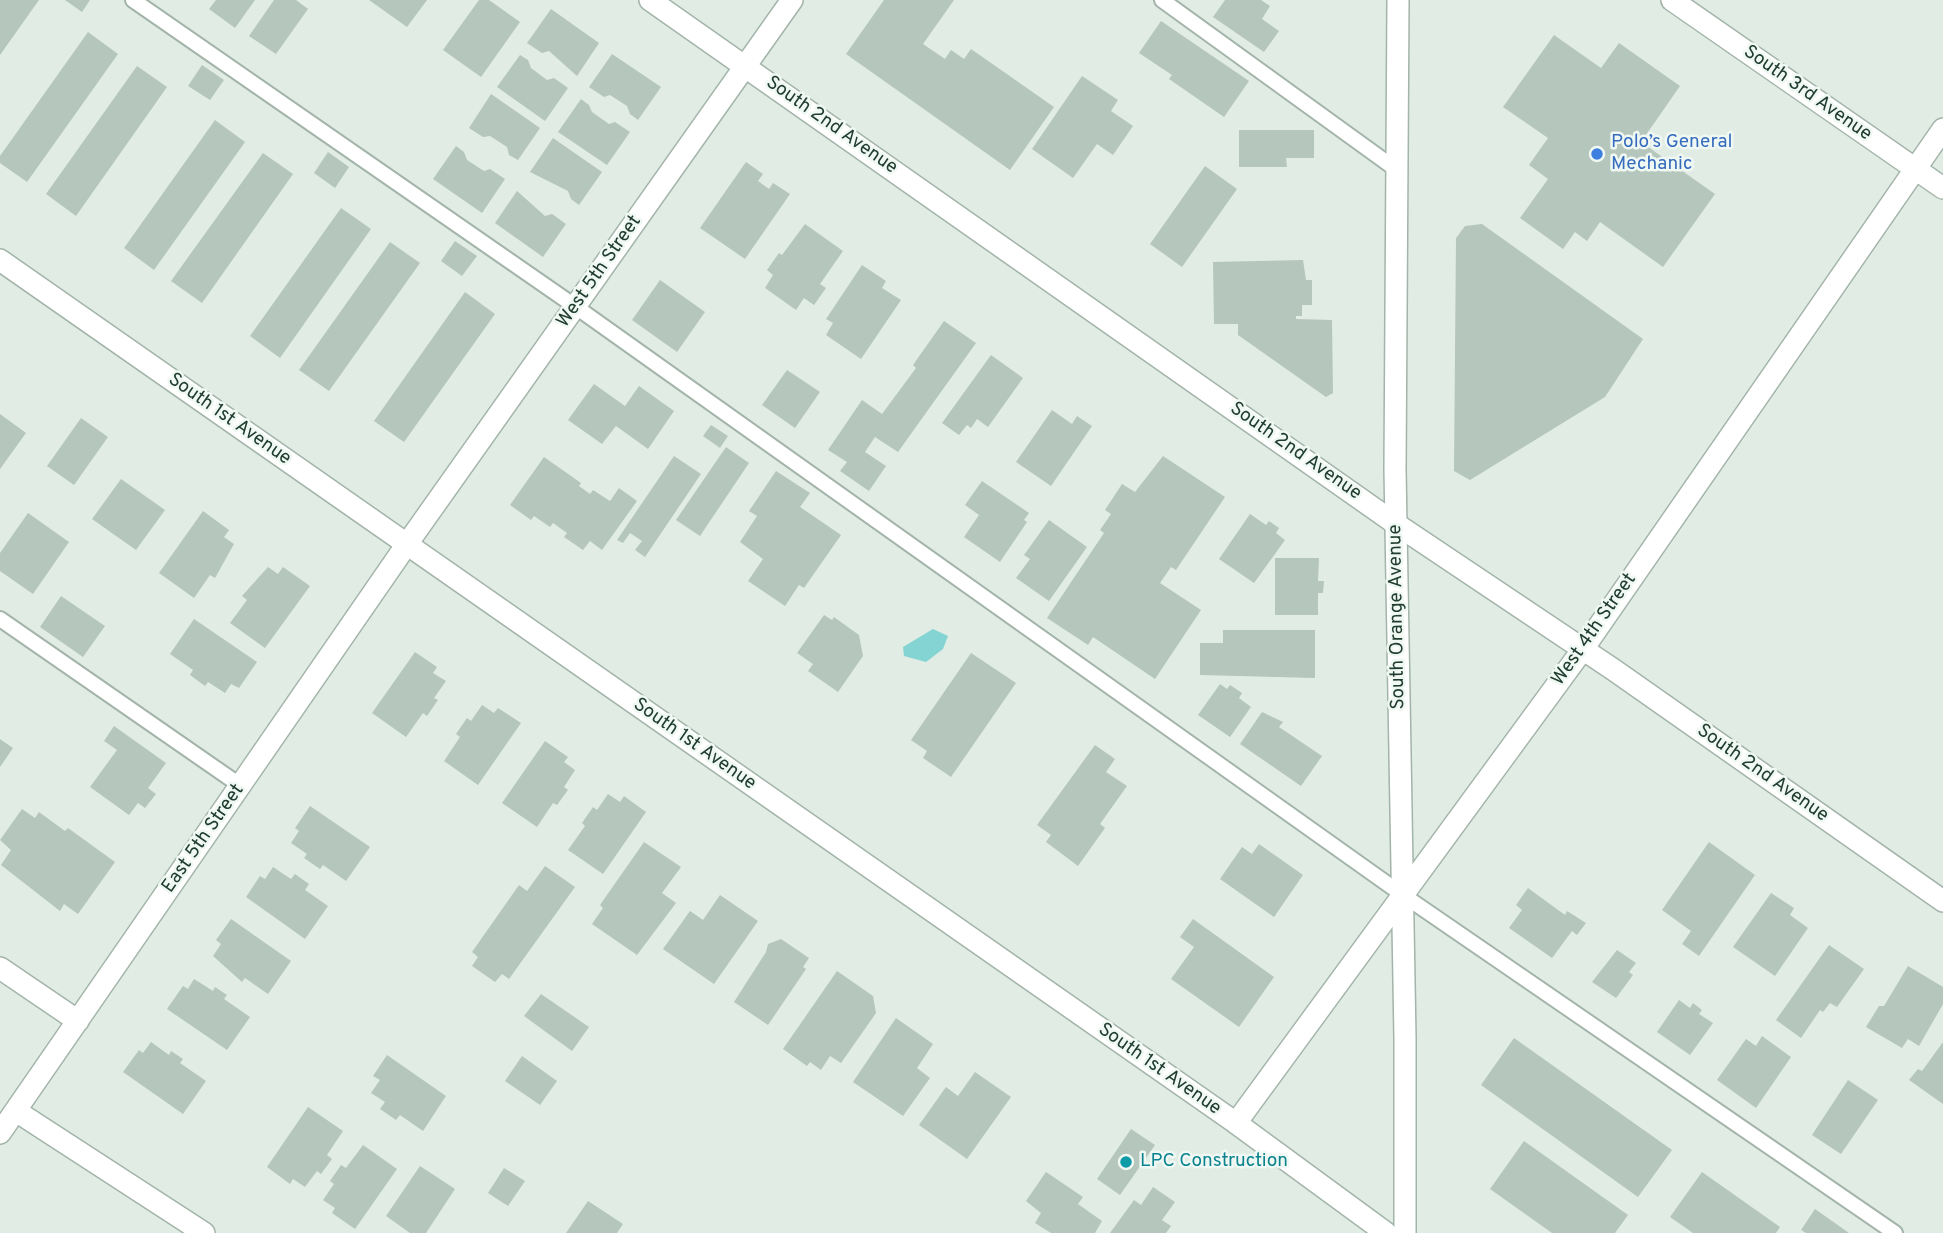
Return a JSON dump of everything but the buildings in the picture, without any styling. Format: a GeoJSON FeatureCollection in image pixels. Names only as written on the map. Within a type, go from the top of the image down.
{"type":"FeatureCollection","features":[{"type":"Feature","properties":{"kind":"street","name":"South 2nd Avenue"},"geometry":{"type":"LineString","coordinates":[[650,0],[1396,524],[1583,649],[1943,901]]}},
{"type":"Feature","properties":{"kind":"street","name":"West 5th Street"},"geometry":{"type":"LineString","coordinates":[[407,544],[792,0]]}},
{"type":"Feature","properties":{"kind":"street","name":"South Orange Avenue"},"geometry":{"type":"LineString","coordinates":[[1398,0],[1396,524],[1403,895],[1405,1233]]}},
{"type":"Feature","properties":{"kind":"street","name":"South 3rd Avenue"},"geometry":{"type":"LineString","coordinates":[[1672,0],[1943,188]]}},
{"type":"Feature","properties":{"kind":"street","name":"West 4th Street"},"geometry":{"type":"LineString","coordinates":[[1236,1123],[1583,649],[1943,129]]}},
{"type":"Feature","properties":{"kind":"street","name":"South 1st Avenue"},"geometry":{"type":"LineString","coordinates":[[0,260],[1236,1123],[1386,1233]]}},
{"type":"Feature","properties":{"kind":"street","name":"East 5th Street"},"geometry":{"type":"LineString","coordinates":[[0,1133],[407,544]]}},
{"type":"Feature","properties":{"kind":"street"},"geometry":{"type":"LineString","coordinates":[[0,968],[78,1021]]}},
{"type":"Feature","properties":{"kind":"street"},"geometry":{"type":"LineString","coordinates":[[16,1111],[204,1233]]}},
{"type":"Feature","properties":{"kind":"lane"},"geometry":{"type":"LineString","coordinates":[[133,0],[576,307],[1403,895],[1895,1233]]}},
{"type":"Feature","properties":{"kind":"lane"},"geometry":{"type":"LineString","coordinates":[[1162,0],[1397,170]]}},
{"type":"Feature","properties":{"kind":"lane"},"geometry":{"type":"LineString","coordinates":[[0,619],[242,786]]}},
{"type":"Feature","properties":{"kind":"water"},"geometry":{"type":"Polygon","coordinates":[[[933,629],[948,636],[943,649],[926,662],[904,656],[903,647],[933,629]]]}},
{"type":"Feature","properties":{"kind":"place","name":"Polo’s General Mechanic"},"geometry":{"type":"Point","coordinates":[1597,154]}},
{"type":"Feature","properties":{"kind":"place","name":"LPC Construction"},"geometry":{"type":"Point","coordinates":[1126,1162]}}]}
